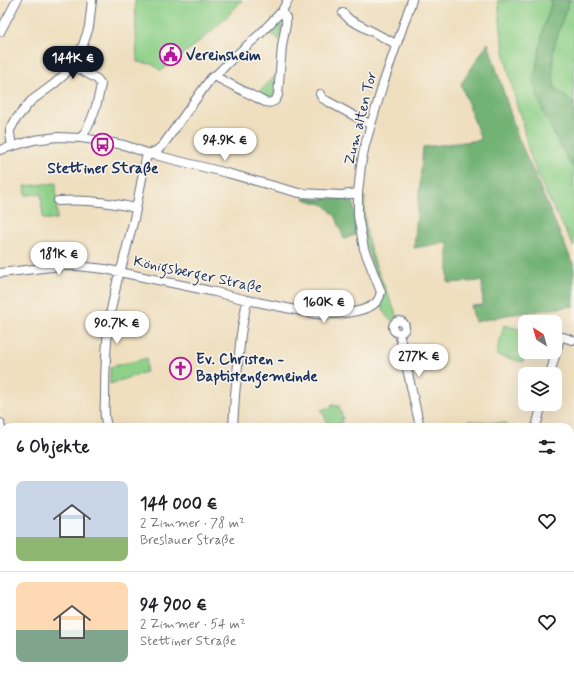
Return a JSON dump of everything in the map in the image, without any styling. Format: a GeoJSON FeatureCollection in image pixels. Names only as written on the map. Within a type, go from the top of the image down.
{"type":"FeatureCollection","features":[{"type":"Feature","properties":{"kind":"street"},"geometry":{"type":"LineString","coordinates":[[0,32],[17,0]]}},
{"type":"Feature","properties":{"kind":"street"},"geometry":{"type":"LineString","coordinates":[[12,146],[10,130],[13,124],[31,101],[59,80],[72,65],[83,45],[90,25],[92,0]]}},
{"type":"Feature","properties":{"kind":"street"},"geometry":{"type":"LineString","coordinates":[[149,153],[156,151],[162,145],[211,78],[260,34],[282,11],[288,0]]}},
{"type":"Feature","properties":{"kind":"street","name":"Zum alten Tor"},"geometry":{"type":"LineString","coordinates":[[381,292],[362,242],[358,216],[358,193],[361,165],[371,125],[396,44],[412,0]]}},
{"type":"Feature","properties":{"kind":"street"},"geometry":{"type":"LineString","coordinates":[[214,76],[265,102],[268,103],[275,101],[278,95],[282,46],[286,24],[286,18],[282,11]]}},
{"type":"Feature","properties":{"kind":"street"},"geometry":{"type":"LineString","coordinates":[[343,13],[350,20],[396,44]]}},
{"type":"Feature","properties":{"kind":"street"},"geometry":{"type":"LineString","coordinates":[[72,65],[97,79],[101,84],[97,103],[91,120],[87,130],[81,138]]}},
{"type":"Feature","properties":{"kind":"street"},"geometry":{"type":"LineString","coordinates":[[320,94],[326,101],[371,125]]}},
{"type":"Feature","properties":{"kind":"street"},"geometry":{"type":"LineString","coordinates":[[0,150],[34,140],[57,137],[102,140],[299,192],[341,195],[358,193]]}},
{"type":"Feature","properties":{"kind":"street"},"geometry":{"type":"LineString","coordinates":[[106,423],[105,364],[109,321],[119,272],[122,266],[149,153]]}},
{"type":"Feature","properties":{"kind":"street"},"geometry":{"type":"LineString","coordinates":[[58,201],[98,201],[136,208]]}},
{"type":"Feature","properties":{"kind":"street","name":"Königsberger Straße"},"geometry":{"type":"LineString","coordinates":[[0,273],[43,267],[89,266],[316,314],[338,314],[372,306],[380,298],[381,292]]}},
{"type":"Feature","properties":{"kind":"street"},"geometry":{"type":"LineString","coordinates":[[233,423],[234,395],[241,334],[247,300]]}},
{"type":"Feature","properties":{"kind":"street"},"geometry":{"type":"LineString","coordinates":[[399,333],[419,423]]}},
{"type":"Feature","properties":{"kind":"street"},"geometry":{"type":"LineString","coordinates":[[552,367],[560,338],[563,337],[572,340]]}},
{"type":"Feature","properties":{"kind":"street"},"geometry":{"type":"LineString","coordinates":[[537,423],[540,411]]}},
{"type":"Feature","properties":{"kind":"green space"},"geometry":{"type":"Polygon","coordinates":[[[135,0],[242,0],[214,29],[161,71],[152,64],[137,62],[135,0]]]}},
{"type":"Feature","properties":{"kind":"green space"},"geometry":{"type":"Polygon","coordinates":[[[498,0],[574,0],[574,247],[543,188],[533,163],[506,61],[498,0]]]}},
{"type":"Feature","properties":{"kind":"green space"},"geometry":{"type":"Polygon","coordinates":[[[552,0],[569,0],[553,51],[553,74],[554,86],[560,93],[574,103],[574,168],[543,112],[535,88],[534,79],[543,30],[552,0]]]}},
{"type":"Feature","properties":{"kind":"green space"},"geometry":{"type":"Polygon","coordinates":[[[277,22],[282,25],[279,40],[267,31],[277,22]]]}},
{"type":"Feature","properties":{"kind":"green space"},"geometry":{"type":"Polygon","coordinates":[[[488,43],[518,137],[574,266],[574,306],[507,315],[475,322],[471,306],[483,305],[482,281],[448,283],[448,242],[414,248],[423,147],[481,140],[461,84],[488,43]]]}},
{"type":"Feature","properties":{"kind":"green space"},"geometry":{"type":"Polygon","coordinates":[[[275,76],[273,97],[270,99],[258,93],[275,76]]]}},
{"type":"Feature","properties":{"kind":"green space"},"geometry":{"type":"Polygon","coordinates":[[[56,183],[57,219],[43,219],[41,194],[26,195],[25,186],[56,183]]]}},
{"type":"Feature","properties":{"kind":"green space"},"geometry":{"type":"Polygon","coordinates":[[[305,197],[319,199],[347,198],[352,200],[354,204],[357,234],[344,239],[336,217],[325,205],[304,199],[305,197]]]}},
{"type":"Feature","properties":{"kind":"green space"},"geometry":{"type":"Polygon","coordinates":[[[361,197],[365,197],[364,213],[369,244],[379,274],[398,318],[393,320],[390,320],[387,317],[381,304],[383,297],[366,245],[361,197]]]}},
{"type":"Feature","properties":{"kind":"green space"},"geometry":{"type":"Polygon","coordinates":[[[504,325],[518,329],[518,359],[524,359],[523,362],[496,355],[504,325]]]}},
{"type":"Feature","properties":{"kind":"green space"},"geometry":{"type":"Polygon","coordinates":[[[147,358],[146,372],[110,384],[110,367],[147,358]]]}},
{"type":"Feature","properties":{"kind":"green space"},"geometry":{"type":"Polygon","coordinates":[[[332,405],[339,406],[343,419],[341,420],[342,423],[327,423],[321,410],[331,407],[332,405]]]}},
{"type":"Feature","properties":{"kind":"green space"},"geometry":{"type":"Polygon","coordinates":[[[468,421],[506,423],[468,423],[468,421]]]}},
{"type":"Feature","properties":{"kind":"place","name":"Vereinsheim"},"geometry":{"type":"Point","coordinates":[170,55]}},
{"type":"Feature","properties":{"kind":"place","name":"Stettiner Straße"},"geometry":{"type":"Point","coordinates":[103,145]}},
{"type":"Feature","properties":{"kind":"place","name":"Ev. Christen - Baptistengemeinde"},"geometry":{"type":"Point","coordinates":[180,368]}}]}
